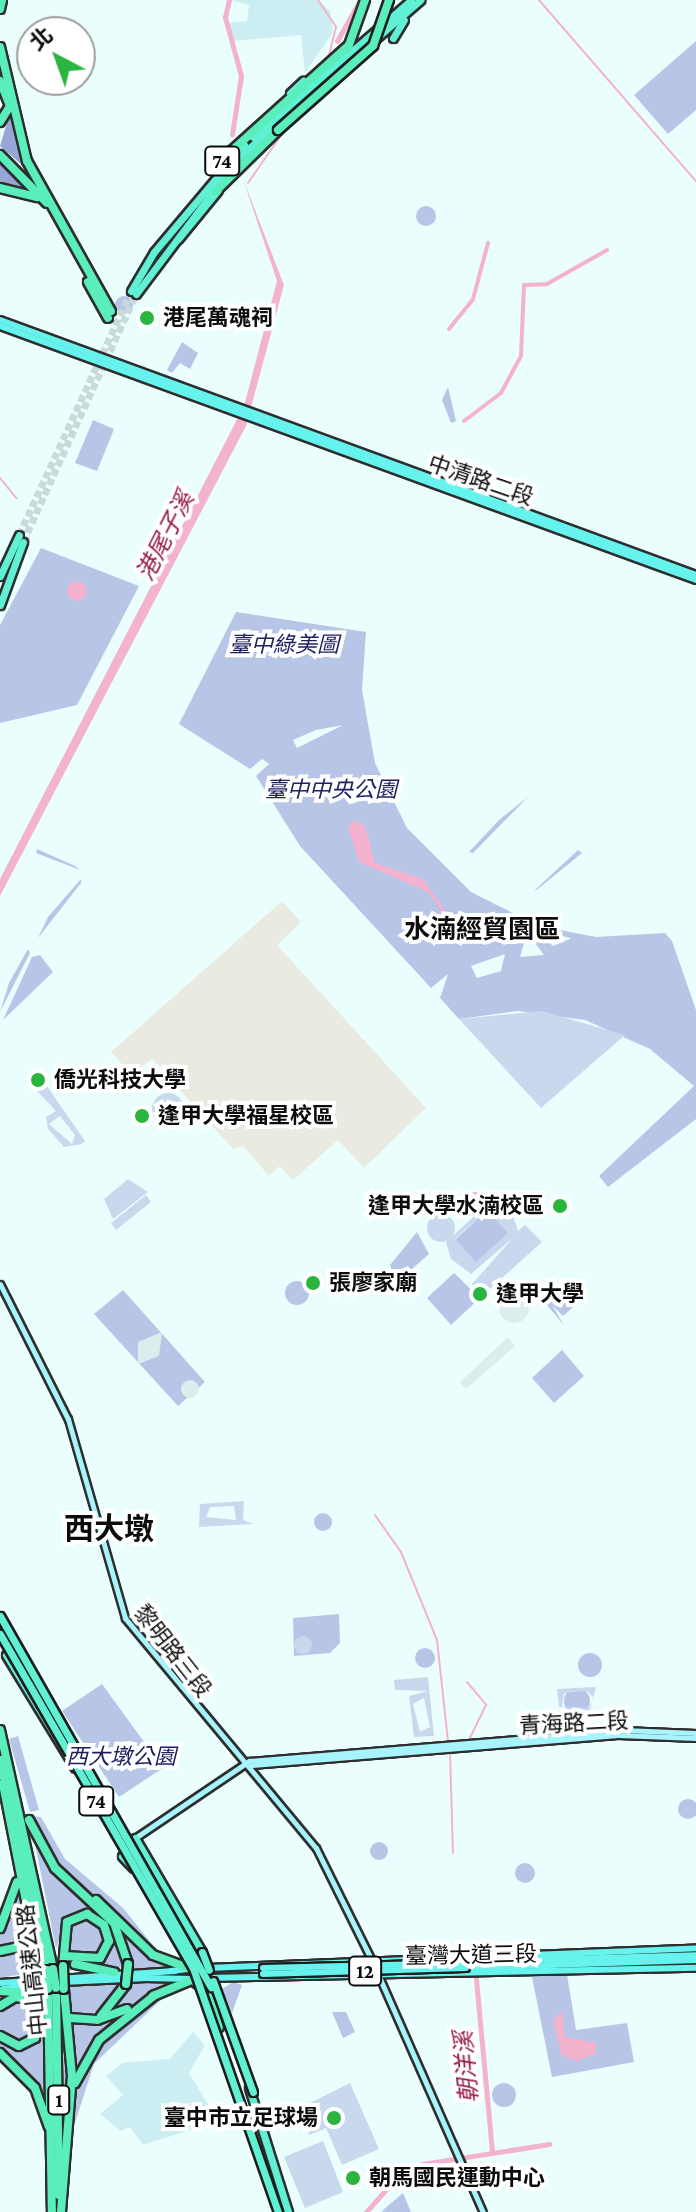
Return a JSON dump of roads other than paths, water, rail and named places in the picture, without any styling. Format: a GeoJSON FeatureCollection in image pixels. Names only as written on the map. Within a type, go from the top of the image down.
{"type":"FeatureCollection","features":[{"type":"Feature","properties":{"kind":"highway"},"geometry":{"type":"LineString","coordinates":[[0,9],[2,0]]}},
{"type":"Feature","properties":{"kind":"highway"},"geometry":{"type":"LineString","coordinates":[[227,155],[349,45],[365,0]]}},
{"type":"Feature","properties":{"kind":"highway"},"geometry":{"type":"LineString","coordinates":[[148,273],[215,192],[278,130],[373,46],[389,0]]}},
{"type":"Feature","properties":{"kind":"highway","name":"74"},"geometry":{"type":"LineString","coordinates":[[376,18],[408,0]]}},
{"type":"Feature","properties":{"kind":"highway","name":"74"},"geometry":{"type":"LineString","coordinates":[[303,81],[227,155],[154,252],[134,293],[225,171],[408,0]]}},
{"type":"Feature","properties":{"kind":"highway","name":"74"},"geometry":{"type":"LineString","coordinates":[[154,252],[221,168],[324,79],[423,0]]}},
{"type":"Feature","properties":{"kind":"highway","name":"74"},"geometry":{"type":"LineString","coordinates":[[393,38],[423,0]]}},
{"type":"Feature","properties":{"kind":"highway"},"geometry":{"type":"LineString","coordinates":[[0,47],[24,153],[48,201],[109,315],[94,280],[48,201],[0,152]]}},
{"type":"Feature","properties":{"kind":"highway"},"geometry":{"type":"LineString","coordinates":[[0,81],[10,100],[0,122]]}},
{"type":"Feature","properties":{"kind":"highway","name":"74"},"geometry":{"type":"LineString","coordinates":[[215,192],[267,146]]}},
{"type":"Feature","properties":{"kind":"highway"},"geometry":{"type":"LineString","coordinates":[[0,188],[48,201]]}},
{"type":"Feature","properties":{"kind":"highway"},"geometry":{"type":"LineString","coordinates":[[0,566],[21,538]]}},
{"type":"Feature","properties":{"kind":"highway"},"geometry":{"type":"LineString","coordinates":[[0,576],[21,538]]}},
{"type":"Feature","properties":{"kind":"highway"},"geometry":{"type":"LineString","coordinates":[[0,594],[21,538]]}},
{"type":"Feature","properties":{"kind":"highway"},"geometry":{"type":"LineString","coordinates":[[0,605],[21,538]]}},
{"type":"Feature","properties":{"kind":"highway","name":"74"},"geometry":{"type":"LineString","coordinates":[[0,1616],[197,1954],[288,2212]]}},
{"type":"Feature","properties":{"kind":"highway","name":"74"},"geometry":{"type":"LineString","coordinates":[[0,1634],[189,1966]]}},
{"type":"Feature","properties":{"kind":"highway","name":"74"},"geometry":{"type":"LineString","coordinates":[[15,1638],[95,1782]]}},
{"type":"Feature","properties":{"kind":"highway","name":"74"},"geometry":{"type":"LineString","coordinates":[[6,1655],[75,1768]]}},
{"type":"Feature","properties":{"kind":"highway","name":"中山高速公路"},"geometry":{"type":"LineString","coordinates":[[0,1730],[11,1765],[55,1965]]}},
{"type":"Feature","properties":{"kind":"highway"},"geometry":{"type":"LineString","coordinates":[[0,1762],[33,1943],[55,1965],[114,1972]]}},
{"type":"Feature","properties":{"kind":"highway","name":"中山高速公路"},"geometry":{"type":"LineString","coordinates":[[0,1762],[55,1965]]}},
{"type":"Feature","properties":{"kind":"highway"},"geometry":{"type":"LineString","coordinates":[[11,1765],[38,1842],[60,1873],[114,1923],[128,1964],[126,1984],[103,2015],[70,2017],[104,2019],[174,1986],[195,1981]]}},
{"type":"Feature","properties":{"kind":"highway"},"geometry":{"type":"LineString","coordinates":[[135,1838],[197,1943],[253,2092],[260,2102]]}},
{"type":"Feature","properties":{"kind":"highway","name":"74"},"geometry":{"type":"LineString","coordinates":[[119,1852],[133,1868],[189,1966],[278,2212]]}},
{"type":"Feature","properties":{"kind":"highway"},"geometry":{"type":"LineString","coordinates":[[0,1928],[19,1869]]}},
{"type":"Feature","properties":{"kind":"highway"},"geometry":{"type":"LineString","coordinates":[[60,1873],[113,1912],[153,1955],[173,1968],[189,1966]]}},
{"type":"Feature","properties":{"kind":"highway"},"geometry":{"type":"LineString","coordinates":[[0,2036],[19,2046],[35,2038],[47,1993],[67,1922],[84,1914],[102,1922],[109,1938],[102,1956],[55,1965]]}},
{"type":"Feature","properties":{"kind":"highway"},"geometry":{"type":"LineString","coordinates":[[173,1968],[188,1952],[177,1931]]}},
{"type":"Feature","properties":{"kind":"highway"},"geometry":{"type":"LineString","coordinates":[[0,1949],[33,1943]]}},
{"type":"Feature","properties":{"kind":"highway","name":"74"},"geometry":{"type":"LineString","coordinates":[[197,1943],[197,1954]]}},
{"type":"Feature","properties":{"kind":"highway"},"geometry":{"type":"LineString","coordinates":[[55,1965],[47,1993],[70,2103]]}},
{"type":"Feature","properties":{"kind":"highway"},"geometry":{"type":"LineString","coordinates":[[207,1979],[215,1985]]}},
{"type":"Feature","properties":{"kind":"highway","name":"74"},"geometry":{"type":"LineString","coordinates":[[195,1981],[235,2094],[236,2106]]}},
{"type":"Feature","properties":{"kind":"highway"},"geometry":{"type":"LineString","coordinates":[[174,1986],[204,1986],[219,2027]]}},
{"type":"Feature","properties":{"kind":"highway"},"geometry":{"type":"LineString","coordinates":[[0,1990],[47,1993]]}},
{"type":"Feature","properties":{"kind":"highway"},"geometry":{"type":"LineString","coordinates":[[0,2006],[15,1997],[47,1993]]}},
{"type":"Feature","properties":{"kind":"highway","name":"中山高速公路"},"geometry":{"type":"LineString","coordinates":[[47,1993],[52,2212]]}},
{"type":"Feature","properties":{"kind":"highway","name":"中山高速公路"},"geometry":{"type":"LineString","coordinates":[[47,1993],[60,2212]]}},
{"type":"Feature","properties":{"kind":"highway"},"geometry":{"type":"LineString","coordinates":[[60,2212],[70,2103],[92,2048],[155,1995]]}},
{"type":"Feature","properties":{"kind":"highway"},"geometry":{"type":"LineString","coordinates":[[0,2054],[24,2075],[47,2116],[51,2176]]}},
{"type":"Feature","properties":{"kind":"main road"},"geometry":{"type":"LineString","coordinates":[[0,320],[99,360]]}},
{"type":"Feature","properties":{"kind":"main road"},"geometry":{"type":"LineString","coordinates":[[0,326],[99,360]]}},
{"type":"Feature","properties":{"kind":"main road","name":"中清路二段"},"geometry":{"type":"LineString","coordinates":[[99,360],[696,577]]}},
{"type":"Feature","properties":{"kind":"main road","name":"黎明路三段"},"geometry":{"type":"LineString","coordinates":[[0,1284],[72,1429],[117,1603],[151,1655],[316,1848],[371,1958],[483,2212]]}},
{"type":"Feature","properties":{"kind":"main road","name":"青海路二段"},"geometry":{"type":"LineString","coordinates":[[247,1766],[623,1730],[696,1736]]}},
{"type":"Feature","properties":{"kind":"main road"},"geometry":{"type":"LineString","coordinates":[[119,1852],[135,1838],[247,1766]]}},
{"type":"Feature","properties":{"kind":"main road","name":"臺灣大道三段"},"geometry":{"type":"LineString","coordinates":[[220,1971],[371,1958],[454,1958],[696,1948]]}},
{"type":"Feature","properties":{"kind":"main road","name":"臺灣大道三段"},"geometry":{"type":"LineString","coordinates":[[454,1958],[466,1965],[696,1958]]}},
{"type":"Feature","properties":{"kind":"main road","name":"12"},"geometry":{"type":"LineString","coordinates":[[0,1983],[173,1968],[263,1971],[466,1965]]}},
{"type":"Feature","properties":{"kind":"main road","name":"12"},"geometry":{"type":"LineString","coordinates":[[189,1966],[220,1971]]}},
{"type":"Feature","properties":{"kind":"main road","name":"臺灣大道三段"},"geometry":{"type":"LineString","coordinates":[[195,1981],[696,1968]]}},
{"type":"Feature","properties":{"kind":"main road","name":"12"},"geometry":{"type":"LineString","coordinates":[[0,1990],[220,1971]]}},
{"type":"Feature","properties":{"kind":"main road","name":"12"},"geometry":{"type":"LineString","coordinates":[[144,1978],[195,1981]]}},
{"type":"Feature","properties":{"kind":"waterway"},"geometry":{"type":"LineString","coordinates":[[229,0],[225,17],[241,76],[232,134]]}},
{"type":"Feature","properties":{"kind":"waterway"},"geometry":{"type":"LineString","coordinates":[[318,0],[336,27],[328,58]]}},
{"type":"Feature","properties":{"kind":"waterway"},"geometry":{"type":"LineString","coordinates":[[337,41],[360,0]]}},
{"type":"Feature","properties":{"kind":"waterway"},"geometry":{"type":"LineString","coordinates":[[539,0],[696,181]]}},
{"type":"Feature","properties":{"kind":"waterway"},"geometry":{"type":"LineString","coordinates":[[248,183],[284,131]]}},
{"type":"Feature","properties":{"kind":"waterway"},"geometry":{"type":"LineString","coordinates":[[449,329],[473,299],[488,243]]}},
{"type":"Feature","properties":{"kind":"waterway"},"geometry":{"type":"LineString","coordinates":[[464,421],[501,393],[521,356],[524,285],[547,284],[607,250]]}},
{"type":"Feature","properties":{"kind":"waterway"},"geometry":{"type":"LineString","coordinates":[[0,478],[16,498]]}},
{"type":"Feature","properties":{"kind":"waterway"},"geometry":{"type":"LineString","coordinates":[[375,1515],[401,1552],[437,1640],[448,1742]]}},
{"type":"Feature","properties":{"kind":"waterway"},"geometry":{"type":"LineString","coordinates":[[467,1682],[486,1705],[470,1738]]}},
{"type":"Feature","properties":{"kind":"waterway"},"geometry":{"type":"LineString","coordinates":[[450,1752],[453,1853]]}},
{"type":"Feature","properties":{"kind":"waterway","name":"朝洋溪"},"geometry":{"type":"LineString","coordinates":[[476,1979],[492,2152]]}},
{"type":"Feature","properties":{"kind":"waterway"},"geometry":{"type":"LineString","coordinates":[[366,2212],[397,2177],[422,2164],[549,2144]]}},
{"type":"Feature","properties":{"kind":"tunnel"},"geometry":{"type":"LineString","coordinates":[[19,535],[131,291]]}},
{"type":"Feature","properties":{"kind":"tunnel"},"geometry":{"type":"LineString","coordinates":[[23,542],[136,294]]}},
{"type":"Feature","properties":{"kind":"place","name":"港尾萬魂祠"},"geometry":{"type":"Point","coordinates":[147,318]}},
{"type":"Feature","properties":{"kind":"place","name":"僑光科技大學"},"geometry":{"type":"Point","coordinates":[38,1080]}},
{"type":"Feature","properties":{"kind":"place","name":"逢甲大學福星校區"},"geometry":{"type":"Point","coordinates":[142,1116]}},
{"type":"Feature","properties":{"kind":"place","name":"逢甲大學水湳校區"},"geometry":{"type":"Point","coordinates":[560,1206]}},
{"type":"Feature","properties":{"kind":"place","name":"張廖家廟"},"geometry":{"type":"Point","coordinates":[313,1283]}},
{"type":"Feature","properties":{"kind":"place","name":"逢甲大學"},"geometry":{"type":"Point","coordinates":[480,1294]}},
{"type":"Feature","properties":{"kind":"place","name":"臺中市立足球場"},"geometry":{"type":"Point","coordinates":[334,2118]}},
{"type":"Feature","properties":{"kind":"place","name":"朝馬國民運動中心"},"geometry":{"type":"Point","coordinates":[353,2178]}},
{"type":"Feature","properties":{"kind":"district","name":"水湳經貿園區"},"geometry":{"type":"Point","coordinates":[482,930]}},
{"type":"Feature","properties":{"kind":"district","name":"西大墩"},"geometry":{"type":"Point","coordinates":[109,1529]}},
{"type":"Feature","properties":{"kind":"water label","name":"港尾子溪"},"geometry":{"type":"Point","coordinates":[165,536]}},
{"type":"Feature","properties":{"kind":"park label","name":"臺中綠美圖"},"geometry":{"type":"Point","coordinates":[284,645]}},
{"type":"Feature","properties":{"kind":"park label","name":"臺中中央公園"},"geometry":{"type":"Point","coordinates":[331,790]}},
{"type":"Feature","properties":{"kind":"park label","name":"西大墩公園"},"geometry":{"type":"Point","coordinates":[121,1757]}}]}
